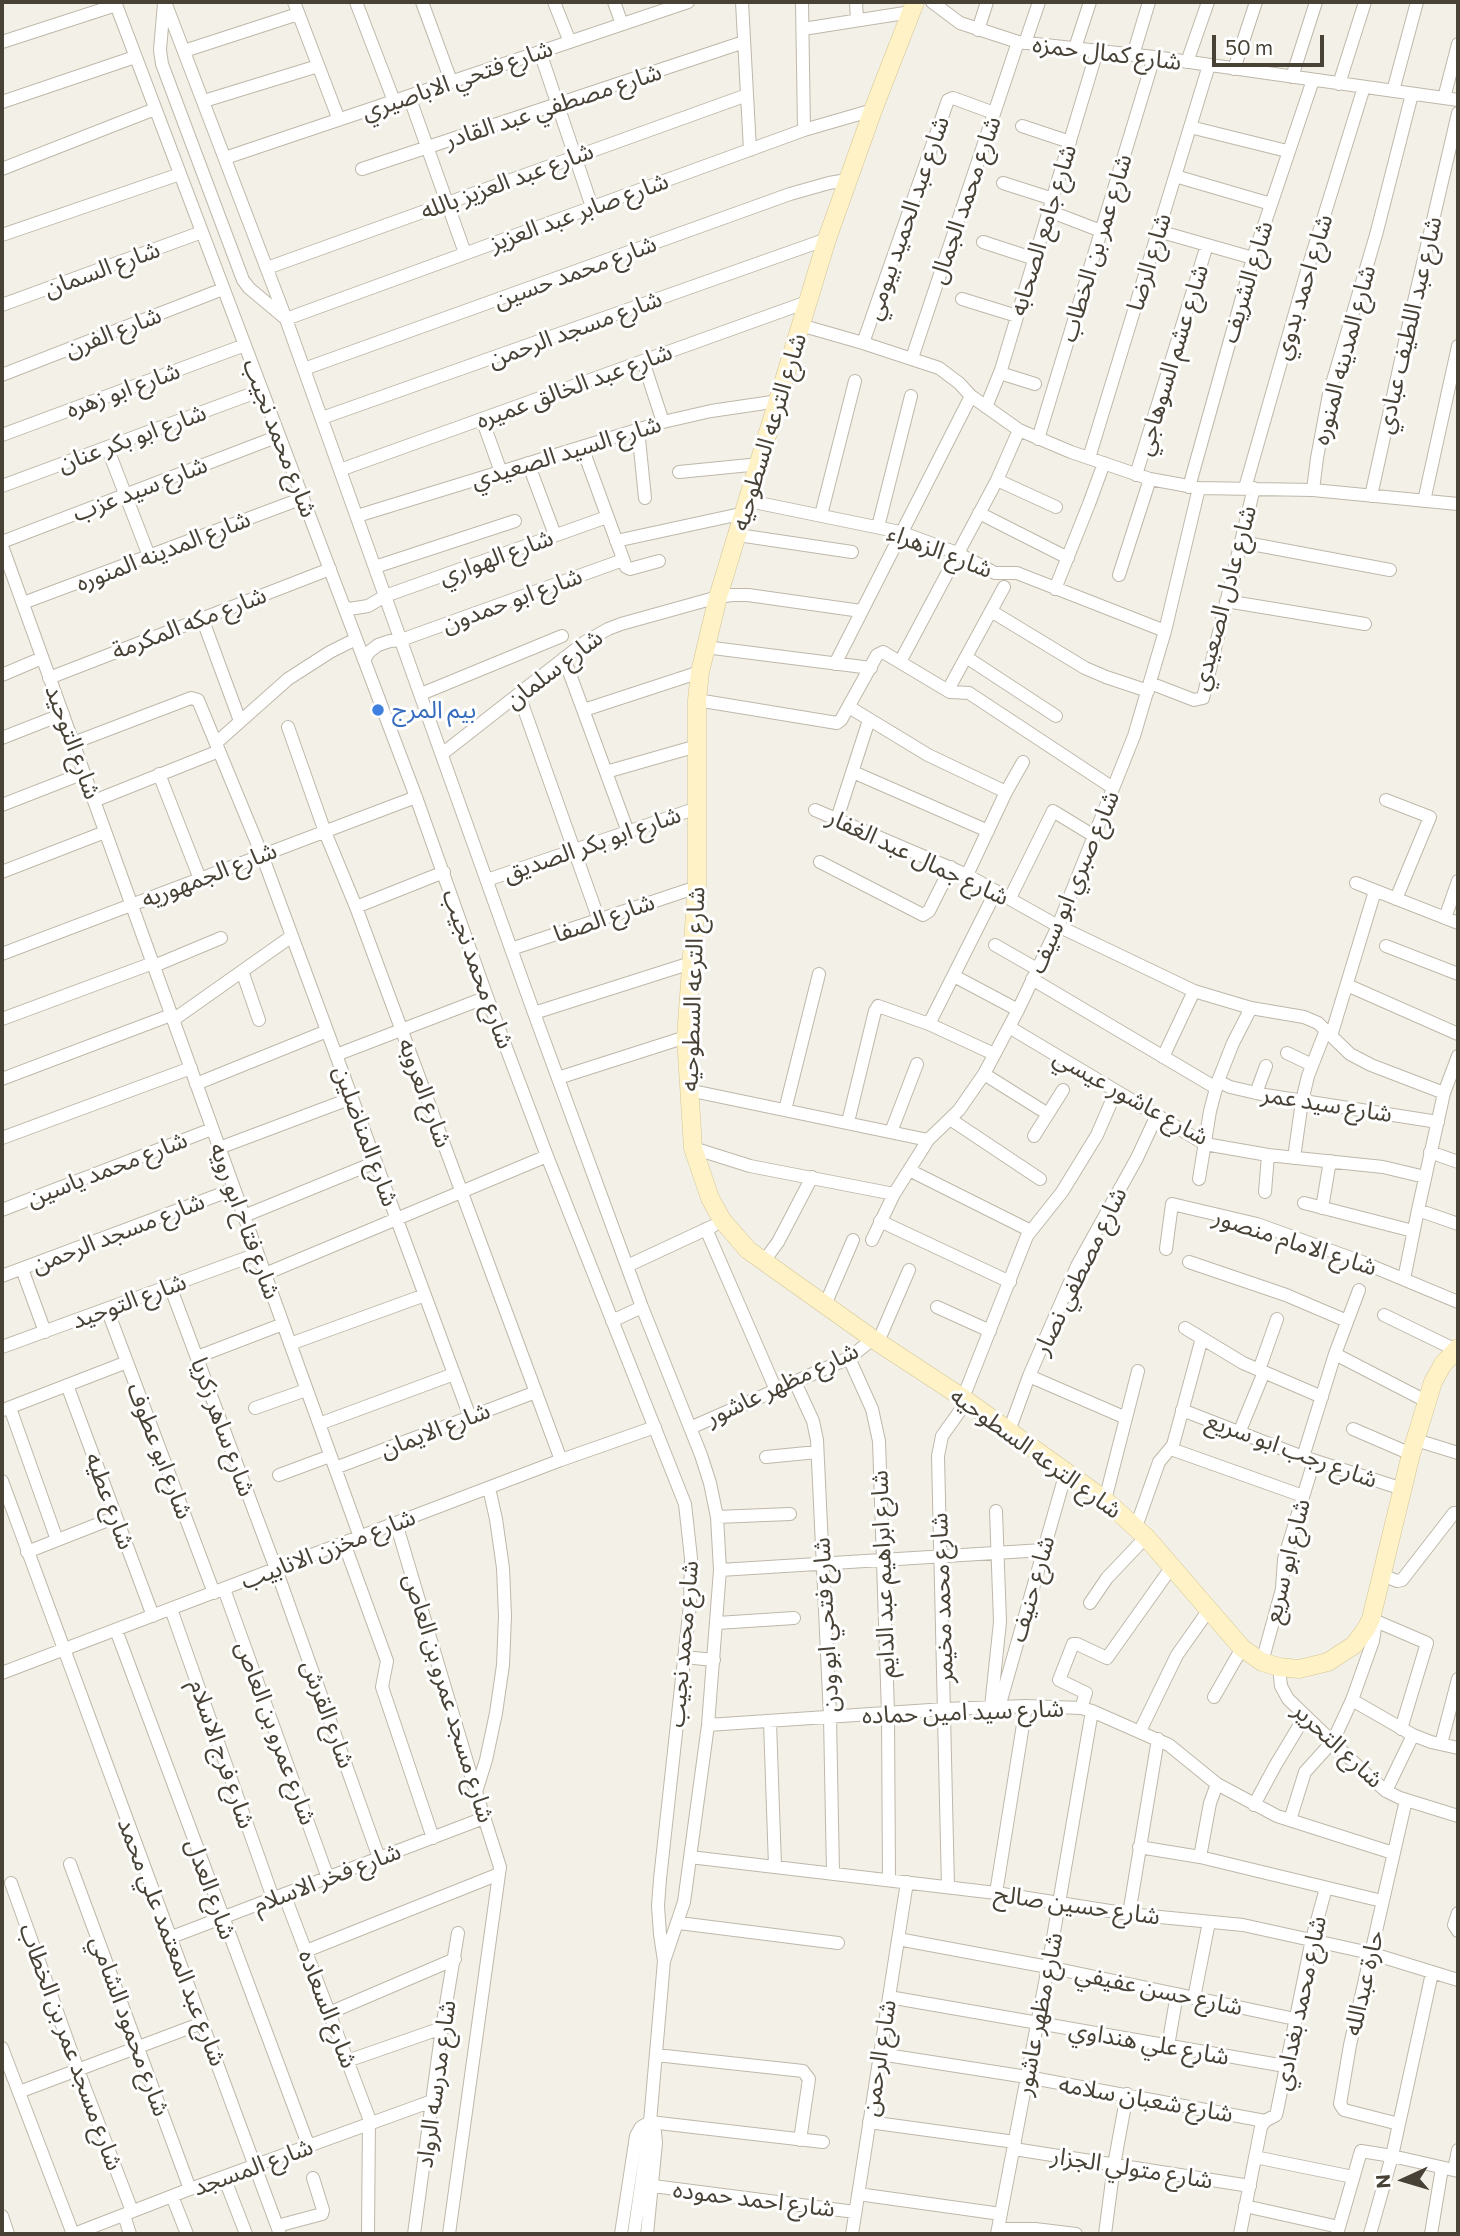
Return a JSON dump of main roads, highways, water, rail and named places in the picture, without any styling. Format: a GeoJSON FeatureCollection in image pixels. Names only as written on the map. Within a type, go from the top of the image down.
{"type":"FeatureCollection","features":[{"type":"Feature","properties":{"kind":"place","name":"بيم المرج"},"geometry":{"type":"Point","coordinates":[378,710]}}]}
